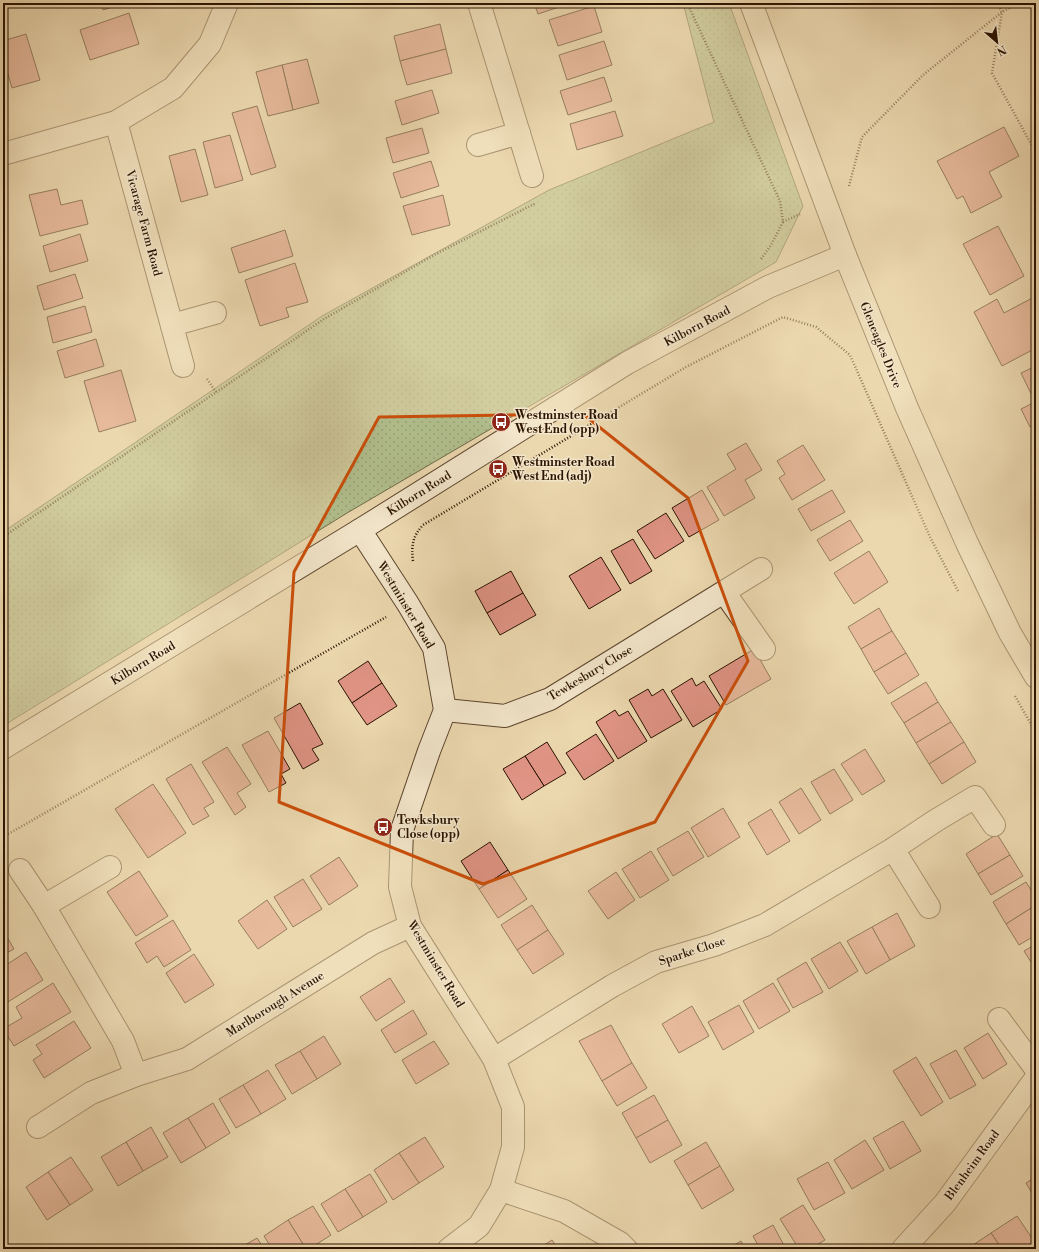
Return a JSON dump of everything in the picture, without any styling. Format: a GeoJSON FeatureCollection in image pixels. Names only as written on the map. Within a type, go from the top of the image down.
{"type":"FeatureCollection","features":[{"type":"Feature","properties":{"kind":"street"},"geometry":{"type":"LineString","coordinates":[[3,154],[116,122],[173,88],[210,44],[227,3]]}},
{"type":"Feature","properties":{"kind":"street"},"geometry":{"type":"LineString","coordinates":[[479,3],[532,176]]}},
{"type":"Feature","properties":{"kind":"street","name":"Gleneagles Drive"},"geometry":{"type":"LineString","coordinates":[[751,3],[845,255],[907,408],[967,543],[1010,633],[1036,677]]}},
{"type":"Feature","properties":{"kind":"street","name":"Vicarage Farm Road"},"geometry":{"type":"LineString","coordinates":[[116,122],[183,366]]}},
{"type":"Feature","properties":{"kind":"street"},"geometry":{"type":"LineString","coordinates":[[478,145],[519,133]]}},
{"type":"Feature","properties":{"kind":"street","name":"Kilborn Road"},"geometry":{"type":"LineString","coordinates":[[3,748],[360,530],[627,363],[768,287],[845,255]]}},
{"type":"Feature","properties":{"kind":"street"},"geometry":{"type":"LineString","coordinates":[[172,325],[215,313]]}},
{"type":"Feature","properties":{"kind":"street","name":"Westminster Road"},"geometry":{"type":"LineString","coordinates":[[360,530],[408,604],[434,648],[445,710],[429,751],[402,830],[400,887],[410,926],[494,1059],[513,1107],[513,1147],[501,1190],[479,1226],[449,1249]]}},
{"type":"Feature","properties":{"kind":"street","name":"Tewkesbury Close"},"geometry":{"type":"LineString","coordinates":[[445,710],[505,716],[550,699],[761,569]]}},
{"type":"Feature","properties":{"kind":"street"},"geometry":{"type":"LineString","coordinates":[[724,592],[764,649]]}},
{"type":"Feature","properties":{"kind":"street","name":"Sparke Close"},"geometry":{"type":"LineString","coordinates":[[494,1059],[612,986],[656,962],[714,945],[765,925],[893,849],[975,797],[994,825]]}},
{"type":"Feature","properties":{"kind":"street"},"geometry":{"type":"LineString","coordinates":[[893,849],[929,907]]}},
{"type":"Feature","properties":{"kind":"street"},"geometry":{"type":"LineString","coordinates":[[44,906],[110,867]]}},
{"type":"Feature","properties":{"kind":"street"},"geometry":{"type":"LineString","coordinates":[[20,870],[44,906],[123,1041],[136,1075]]}},
{"type":"Feature","properties":{"kind":"street","name":"Marlborough Avenue"},"geometry":{"type":"LineString","coordinates":[[38,1127],[91,1093],[136,1075],[186,1059],[373,943],[410,926]]}},
{"type":"Feature","properties":{"kind":"street"},"geometry":{"type":"LineString","coordinates":[[999,1019],[1036,1069]]}},
{"type":"Feature","properties":{"kind":"street","name":"Blenheim Road"},"geometry":{"type":"LineString","coordinates":[[903,1249],[945,1202],[1036,1078]]}},
{"type":"Feature","properties":{"kind":"street"},"geometry":{"type":"LineString","coordinates":[[501,1190],[564,1211],[626,1249]]}},
{"type":"Feature","properties":{"kind":"path"},"geometry":{"type":"LineString","coordinates":[[687,3],[780,200],[783,222],[771,246],[757,266],[768,287]]}},
{"type":"Feature","properties":{"kind":"path"},"geometry":{"type":"LineString","coordinates":[[997,3],[1002,12],[992,73],[1036,153]]}},
{"type":"Feature","properties":{"kind":"path"},"geometry":{"type":"LineString","coordinates":[[848,187],[862,137],[923,75],[1002,12],[1019,3]]}},
{"type":"Feature","properties":{"kind":"path"},"geometry":{"type":"LineString","coordinates":[[3,537],[324,319],[434,255],[548,197],[532,176]]}},
{"type":"Feature","properties":{"kind":"path"},"geometry":{"type":"LineString","coordinates":[[414,564],[412,549],[416,533],[423,525],[686,367],[783,317],[816,327],[850,355],[930,537],[959,594]]}},
{"type":"Feature","properties":{"kind":"path"},"geometry":{"type":"LineString","coordinates":[[3,837],[408,604]]}},
{"type":"Feature","properties":{"kind":"path"},"geometry":{"type":"LineString","coordinates":[[1012,692],[1036,733]]}},
{"type":"Feature","properties":{"kind":"highlighted area"},"geometry":{"type":"Polygon","coordinates":[[[583,414],[688,498],[748,661],[655,822],[483,884],[279,802],[294,572],[379,417],[583,414]]]}},
{"type":"Feature","properties":{"kind":"green space"},"geometry":{"type":"Polygon","coordinates":[[[683,3],[729,3],[803,206],[776,262],[347,513],[3,726],[3,532],[322,316],[549,190],[714,122],[683,3]]]}},
{"type":"Feature","properties":{"kind":"building"},"geometry":{"type":"Polygon","coordinates":[[[100,3],[125,3],[103,10],[100,3]]]}},
{"type":"Feature","properties":{"kind":"building"},"geometry":{"type":"Polygon","coordinates":[[[534,3],[571,3],[538,14],[534,3]]]}},
{"type":"Feature","properties":{"kind":"building"},"geometry":{"type":"Polygon","coordinates":[[[594,6],[602,32],[558,46],[549,20],[594,6]]]}},
{"type":"Feature","properties":{"kind":"building"},"geometry":{"type":"Polygon","coordinates":[[[129,13],[139,44],[90,60],[80,30],[129,13]]]}},
{"type":"Feature","properties":{"kind":"building"},"geometry":{"type":"Polygon","coordinates":[[[440,24],[446,49],[400,61],[394,36],[440,24]]]}},
{"type":"Feature","properties":{"kind":"building"},"geometry":{"type":"Polygon","coordinates":[[[26,34],[40,80],[12,88],[3,57],[3,41],[26,34]]]}},
{"type":"Feature","properties":{"kind":"building"},"geometry":{"type":"Polygon","coordinates":[[[604,41],[612,65],[567,80],[559,55],[604,41]]]}},
{"type":"Feature","properties":{"kind":"building"},"geometry":{"type":"Polygon","coordinates":[[[446,49],[452,73],[407,85],[400,61],[446,49]]]}},
{"type":"Feature","properties":{"kind":"building"},"geometry":{"type":"Polygon","coordinates":[[[307,59],[319,103],[293,110],[282,65],[307,59]]]}},
{"type":"Feature","properties":{"kind":"building"},"geometry":{"type":"Polygon","coordinates":[[[282,65],[293,110],[268,116],[256,72],[282,65]]]}},
{"type":"Feature","properties":{"kind":"building"},"geometry":{"type":"Polygon","coordinates":[[[604,77],[612,101],[568,115],[560,91],[604,77]]]}},
{"type":"Feature","properties":{"kind":"building"},"geometry":{"type":"Polygon","coordinates":[[[432,90],[439,113],[402,125],[395,101],[432,90]]]}},
{"type":"Feature","properties":{"kind":"building"},"geometry":{"type":"Polygon","coordinates":[[[257,106],[276,167],[251,175],[232,113],[257,106]]]}},
{"type":"Feature","properties":{"kind":"building"},"geometry":{"type":"Polygon","coordinates":[[[615,111],[623,136],[577,150],[570,124],[615,111]]]}},
{"type":"Feature","properties":{"kind":"building"},"geometry":{"type":"Polygon","coordinates":[[[1004,127],[1019,156],[989,172],[1002,197],[971,213],[963,196],[957,199],[937,161],[1004,127]]]}},
{"type":"Feature","properties":{"kind":"building"},"geometry":{"type":"Polygon","coordinates":[[[422,128],[429,153],[393,163],[386,138],[422,128]]]}},
{"type":"Feature","properties":{"kind":"building"},"geometry":{"type":"Polygon","coordinates":[[[230,135],[243,180],[215,188],[203,142],[230,135]]]}},
{"type":"Feature","properties":{"kind":"building"},"geometry":{"type":"Polygon","coordinates":[[[195,149],[208,195],[181,202],[169,156],[195,149]]]}},
{"type":"Feature","properties":{"kind":"building"},"geometry":{"type":"Polygon","coordinates":[[[431,161],[439,186],[401,198],[393,173],[431,161]]]}},
{"type":"Feature","properties":{"kind":"building"},"geometry":{"type":"Polygon","coordinates":[[[57,189],[61,205],[82,200],[88,224],[40,236],[29,195],[57,189]]]}},
{"type":"Feature","properties":{"kind":"building"},"geometry":{"type":"Polygon","coordinates":[[[443,195],[450,225],[412,235],[403,206],[443,195]]]}},
{"type":"Feature","properties":{"kind":"building"},"geometry":{"type":"Polygon","coordinates":[[[998,226],[1024,276],[990,295],[963,244],[998,226]]]}},
{"type":"Feature","properties":{"kind":"building"},"geometry":{"type":"Polygon","coordinates":[[[285,230],[293,256],[239,273],[231,248],[285,230]]]}},
{"type":"Feature","properties":{"kind":"building"},"geometry":{"type":"Polygon","coordinates":[[[80,234],[88,261],[50,272],[43,246],[80,234]]]}},
{"type":"Feature","properties":{"kind":"building"},"geometry":{"type":"Polygon","coordinates":[[[295,263],[308,302],[286,308],[289,317],[260,326],[245,280],[295,263]]]}},
{"type":"Feature","properties":{"kind":"building"},"geometry":{"type":"Polygon","coordinates":[[[75,274],[83,298],[44,310],[37,286],[75,274]]]}},
{"type":"Feature","properties":{"kind":"building"},"geometry":{"type":"Polygon","coordinates":[[[1036,296],[1036,348],[1002,366],[974,312],[997,299],[1004,313],[1036,296]]]}},
{"type":"Feature","properties":{"kind":"building"},"geometry":{"type":"Polygon","coordinates":[[[85,306],[92,332],[53,343],[47,317],[85,306]]]}},
{"type":"Feature","properties":{"kind":"building"},"geometry":{"type":"Polygon","coordinates":[[[96,339],[104,366],[65,378],[57,351],[96,339]]]}},
{"type":"Feature","properties":{"kind":"building"},"geometry":{"type":"Polygon","coordinates":[[[1036,366],[1036,424],[1030,427],[1021,409],[1035,402],[1021,373],[1036,366]]]}},
{"type":"Feature","properties":{"kind":"building"},"geometry":{"type":"Polygon","coordinates":[[[121,370],[136,421],[99,432],[84,381],[121,370]]]}},
{"type":"Feature","properties":{"kind":"building"},"geometry":{"type":"Polygon","coordinates":[[[746,443],[762,470],[745,480],[755,498],[724,516],[707,487],[736,469],[727,454],[746,443]]]}},
{"type":"Feature","properties":{"kind":"building"},"geometry":{"type":"Polygon","coordinates":[[[803,445],[825,480],[792,500],[779,478],[785,474],[777,461],[803,445]]]}},
{"type":"Feature","properties":{"kind":"building"},"geometry":{"type":"Polygon","coordinates":[[[702,490],[719,520],[689,537],[672,508],[702,490]]]}},
{"type":"Feature","properties":{"kind":"building"},"geometry":{"type":"Polygon","coordinates":[[[832,490],[845,512],[811,531],[798,509],[832,490]]]}},
{"type":"Feature","properties":{"kind":"building"},"geometry":{"type":"Polygon","coordinates":[[[666,513],[684,541],[655,559],[637,531],[666,513]]]}},
{"type":"Feature","properties":{"kind":"building"},"geometry":{"type":"Polygon","coordinates":[[[850,520],[863,541],[830,561],[817,540],[850,520]]]}},
{"type":"Feature","properties":{"kind":"building"},"geometry":{"type":"Polygon","coordinates":[[[633,539],[652,571],[630,584],[611,551],[633,539]]]}},
{"type":"Feature","properties":{"kind":"building"},"geometry":{"type":"Polygon","coordinates":[[[869,551],[888,582],[854,604],[834,573],[869,551]]]}},
{"type":"Feature","properties":{"kind":"building"},"geometry":{"type":"Polygon","coordinates":[[[601,557],[621,590],[589,609],[569,576],[601,557]]]}},
{"type":"Feature","properties":{"kind":"building"},"geometry":{"type":"Polygon","coordinates":[[[511,571],[523,593],[487,613],[475,591],[511,571]]]}},
{"type":"Feature","properties":{"kind":"building"},"geometry":{"type":"Polygon","coordinates":[[[523,593],[536,615],[500,635],[487,613],[523,593]]]}},
{"type":"Feature","properties":{"kind":"building"},"geometry":{"type":"Polygon","coordinates":[[[879,608],[892,631],[861,649],[848,627],[879,608]]]}},
{"type":"Feature","properties":{"kind":"building"},"geometry":{"type":"Polygon","coordinates":[[[892,631],[906,653],[874,672],[861,649],[892,631]]]}},
{"type":"Feature","properties":{"kind":"building"},"geometry":{"type":"Polygon","coordinates":[[[754,649],[771,679],[726,705],[709,676],[754,649]]]}},
{"type":"Feature","properties":{"kind":"building"},"geometry":{"type":"Polygon","coordinates":[[[906,653],[919,675],[888,694],[874,672],[906,653]]]}},
{"type":"Feature","properties":{"kind":"building"},"geometry":{"type":"Polygon","coordinates":[[[368,661],[382,683],[352,703],[338,681],[368,661]]]}},
{"type":"Feature","properties":{"kind":"building"},"geometry":{"type":"Polygon","coordinates":[[[692,678],[696,686],[704,681],[722,709],[693,727],[671,691],[692,678]]]}},
{"type":"Feature","properties":{"kind":"building"},"geometry":{"type":"Polygon","coordinates":[[[926,682],[938,702],[904,723],[891,703],[926,682]]]}},
{"type":"Feature","properties":{"kind":"building"},"geometry":{"type":"Polygon","coordinates":[[[382,683],[397,706],[367,725],[352,703],[382,683]]]}},
{"type":"Feature","properties":{"kind":"building"},"geometry":{"type":"Polygon","coordinates":[[[648,689],[652,696],[663,689],[682,720],[651,738],[629,700],[648,689]]]}},
{"type":"Feature","properties":{"kind":"building"},"geometry":{"type":"Polygon","coordinates":[[[938,702],[951,722],[916,743],[904,723],[938,702]]]}},
{"type":"Feature","properties":{"kind":"building"},"geometry":{"type":"Polygon","coordinates":[[[300,703],[323,744],[312,749],[319,760],[303,769],[274,718],[300,703]]]}},
{"type":"Feature","properties":{"kind":"building"},"geometry":{"type":"Polygon","coordinates":[[[615,710],[619,716],[628,711],[647,741],[618,759],[596,722],[615,710]]]}},
{"type":"Feature","properties":{"kind":"building"},"geometry":{"type":"Polygon","coordinates":[[[951,722],[964,742],[929,764],[916,743],[951,722]]]}},
{"type":"Feature","properties":{"kind":"building"},"geometry":{"type":"Polygon","coordinates":[[[268,731],[290,769],[281,774],[286,783],[269,792],[242,745],[268,731]]]}},
{"type":"Feature","properties":{"kind":"building"},"geometry":{"type":"Polygon","coordinates":[[[596,734],[614,761],[584,780],[566,753],[596,734]]]}},
{"type":"Feature","properties":{"kind":"building"},"geometry":{"type":"Polygon","coordinates":[[[547,742],[566,773],[544,786],[525,756],[547,742]]]}},
{"type":"Feature","properties":{"kind":"building"},"geometry":{"type":"Polygon","coordinates":[[[964,742],[976,762],[942,784],[929,764],[964,742]]]}},
{"type":"Feature","properties":{"kind":"building"},"geometry":{"type":"Polygon","coordinates":[[[227,747],[251,784],[237,793],[246,807],[235,815],[202,762],[227,747]]]}},
{"type":"Feature","properties":{"kind":"building"},"geometry":{"type":"Polygon","coordinates":[[[865,749],[885,781],[862,795],[841,764],[865,749]]]}},
{"type":"Feature","properties":{"kind":"building"},"geometry":{"type":"Polygon","coordinates":[[[525,756],[544,786],[522,800],[503,769],[525,756]]]}},
{"type":"Feature","properties":{"kind":"building"},"geometry":{"type":"Polygon","coordinates":[[[191,764],[214,802],[204,808],[209,816],[193,825],[166,779],[191,764]]]}},
{"type":"Feature","properties":{"kind":"building"},"geometry":{"type":"Polygon","coordinates":[[[834,769],[853,800],[830,814],[811,782],[834,769]]]}},
{"type":"Feature","properties":{"kind":"building"},"geometry":{"type":"Polygon","coordinates":[[[153,784],[186,833],[148,858],[115,809],[153,784]]]}},
{"type":"Feature","properties":{"kind":"building"},"geometry":{"type":"Polygon","coordinates":[[[801,788],[821,820],[799,834],[779,802],[801,788]]]}},
{"type":"Feature","properties":{"kind":"building"},"geometry":{"type":"Polygon","coordinates":[[[723,808],[740,837],[708,857],[691,828],[723,808]]]}},
{"type":"Feature","properties":{"kind":"building"},"geometry":{"type":"Polygon","coordinates":[[[771,809],[790,841],[767,855],[748,823],[771,809]]]}},
{"type":"Feature","properties":{"kind":"building"},"geometry":{"type":"Polygon","coordinates":[[[688,831],[704,857],[673,876],[657,849],[688,831]]]}},
{"type":"Feature","properties":{"kind":"building"},"geometry":{"type":"Polygon","coordinates":[[[997,834],[1010,855],[978,874],[966,854],[997,834]]]}},
{"type":"Feature","properties":{"kind":"building"},"geometry":{"type":"Polygon","coordinates":[[[490,842],[508,870],[479,889],[461,861],[490,842]]]}},
{"type":"Feature","properties":{"kind":"building"},"geometry":{"type":"Polygon","coordinates":[[[651,851],[669,880],[640,898],[622,869],[651,851]]]}},
{"type":"Feature","properties":{"kind":"building"},"geometry":{"type":"Polygon","coordinates":[[[1010,855],[1023,876],[991,895],[978,874],[1010,855]]]}},
{"type":"Feature","properties":{"kind":"building"},"geometry":{"type":"Polygon","coordinates":[[[339,857],[358,886],[329,905],[310,876],[339,857]]]}},
{"type":"Feature","properties":{"kind":"building"},"geometry":{"type":"Polygon","coordinates":[[[508,870],[527,899],[498,918],[479,889],[508,870]]]}},
{"type":"Feature","properties":{"kind":"building"},"geometry":{"type":"Polygon","coordinates":[[[139,871],[168,916],[136,936],[107,892],[139,871]]]}},
{"type":"Feature","properties":{"kind":"building"},"geometry":{"type":"Polygon","coordinates":[[[616,872],[635,900],[608,919],[588,891],[616,872]]]}},
{"type":"Feature","properties":{"kind":"building"},"geometry":{"type":"Polygon","coordinates":[[[303,879],[322,909],[293,927],[274,897],[303,879]]]}},
{"type":"Feature","properties":{"kind":"building"},"geometry":{"type":"Polygon","coordinates":[[[1026,882],[1036,898],[1036,905],[1006,924],[993,902],[1026,882]]]}},
{"type":"Feature","properties":{"kind":"building"},"geometry":{"type":"Polygon","coordinates":[[[267,900],[287,929],[258,949],[238,921],[267,900]]]}},
{"type":"Feature","properties":{"kind":"building"},"geometry":{"type":"Polygon","coordinates":[[[532,905],[548,930],[517,950],[501,925],[532,905]]]}},
{"type":"Feature","properties":{"kind":"building"},"geometry":{"type":"Polygon","coordinates":[[[1036,905],[1036,935],[1019,945],[1006,924],[1036,905]]]}},
{"type":"Feature","properties":{"kind":"building"},"geometry":{"type":"Polygon","coordinates":[[[897,913],[915,946],[890,960],[872,927],[897,913]]]}},
{"type":"Feature","properties":{"kind":"building"},"geometry":{"type":"Polygon","coordinates":[[[173,920],[191,950],[164,967],[157,956],[147,963],[135,943],[173,920]]]}},
{"type":"Feature","properties":{"kind":"building"},"geometry":{"type":"Polygon","coordinates":[[[872,927],[890,960],[866,974],[847,941],[872,927]]]}},
{"type":"Feature","properties":{"kind":"building"},"geometry":{"type":"Polygon","coordinates":[[[3,930],[14,949],[3,955],[3,930]]]}},
{"type":"Feature","properties":{"kind":"building"},"geometry":{"type":"Polygon","coordinates":[[[548,930],[564,954],[533,974],[517,950],[548,930]]]}},
{"type":"Feature","properties":{"kind":"building"},"geometry":{"type":"Polygon","coordinates":[[[840,942],[858,971],[829,989],[811,959],[840,942]]]}},
{"type":"Feature","properties":{"kind":"building"},"geometry":{"type":"Polygon","coordinates":[[[1036,944],[1036,970],[1024,951],[1036,944]]]}},
{"type":"Feature","properties":{"kind":"building"},"geometry":{"type":"Polygon","coordinates":[[[26,952],[43,980],[3,1005],[3,967],[26,952]]]}},
{"type":"Feature","properties":{"kind":"building"},"geometry":{"type":"Polygon","coordinates":[[[194,954],[214,985],[185,1003],[166,973],[194,954]]]}},
{"type":"Feature","properties":{"kind":"building"},"geometry":{"type":"Polygon","coordinates":[[[806,962],[823,992],[793,1008],[777,979],[806,962]]]}},
{"type":"Feature","properties":{"kind":"building"},"geometry":{"type":"Polygon","coordinates":[[[390,978],[405,1002],[376,1021],[360,997],[390,978]]]}},
{"type":"Feature","properties":{"kind":"building"},"geometry":{"type":"Polygon","coordinates":[[[53,983],[71,1012],[14,1046],[3,1029],[22,1018],[16,1007],[53,983]]]}},
{"type":"Feature","properties":{"kind":"building"},"geometry":{"type":"Polygon","coordinates":[[[773,983],[790,1011],[759,1029],[743,1001],[773,983]]]}},
{"type":"Feature","properties":{"kind":"building"},"geometry":{"type":"Polygon","coordinates":[[[739,1005],[754,1032],[723,1050],[708,1022],[739,1005]]]}},
{"type":"Feature","properties":{"kind":"building"},"geometry":{"type":"Polygon","coordinates":[[[692,1006],[709,1036],[679,1053],[662,1024],[692,1006]]]}},
{"type":"Feature","properties":{"kind":"building"},"geometry":{"type":"Polygon","coordinates":[[[413,1010],[427,1034],[395,1053],[381,1030],[413,1010]]]}},
{"type":"Feature","properties":{"kind":"building"},"geometry":{"type":"Polygon","coordinates":[[[74,1021],[91,1048],[44,1078],[33,1060],[42,1054],[36,1045],[74,1021]]]}},
{"type":"Feature","properties":{"kind":"building"},"geometry":{"type":"Polygon","coordinates":[[[611,1025],[632,1063],[602,1081],[579,1041],[611,1025]]]}},
{"type":"Feature","properties":{"kind":"building"},"geometry":{"type":"Polygon","coordinates":[[[988,1033],[1007,1064],[983,1079],[964,1048],[988,1033]]]}},
{"type":"Feature","properties":{"kind":"building"},"geometry":{"type":"Polygon","coordinates":[[[324,1036],[341,1064],[317,1079],[300,1051],[324,1036]]]}},
{"type":"Feature","properties":{"kind":"building"},"geometry":{"type":"Polygon","coordinates":[[[434,1041],[449,1064],[416,1084],[402,1060],[434,1041]]]}},
{"type":"Feature","properties":{"kind":"building"},"geometry":{"type":"Polygon","coordinates":[[[956,1050],[976,1085],[950,1099],[930,1064],[956,1050]]]}},
{"type":"Feature","properties":{"kind":"building"},"geometry":{"type":"Polygon","coordinates":[[[300,1051],[317,1079],[292,1094],[275,1065],[300,1051]]]}},
{"type":"Feature","properties":{"kind":"building"},"geometry":{"type":"Polygon","coordinates":[[[916,1057],[943,1102],[921,1116],[893,1071],[916,1057]]]}},
{"type":"Feature","properties":{"kind":"building"},"geometry":{"type":"Polygon","coordinates":[[[632,1063],[647,1088],[617,1106],[602,1081],[632,1063]]]}},
{"type":"Feature","properties":{"kind":"building"},"geometry":{"type":"Polygon","coordinates":[[[268,1070],[286,1099],[261,1114],[243,1085],[268,1070]]]}},
{"type":"Feature","properties":{"kind":"building"},"geometry":{"type":"Polygon","coordinates":[[[243,1085],[261,1114],[236,1128],[219,1099],[243,1085]]]}},
{"type":"Feature","properties":{"kind":"building"},"geometry":{"type":"Polygon","coordinates":[[[654,1095],[668,1120],[636,1138],[622,1113],[654,1095]]]}},
{"type":"Feature","properties":{"kind":"building"},"geometry":{"type":"Polygon","coordinates":[[[213,1103],[230,1133],[206,1148],[188,1118],[213,1103]]]}},
{"type":"Feature","properties":{"kind":"building"},"geometry":{"type":"Polygon","coordinates":[[[188,1118],[206,1148],[181,1163],[163,1133],[188,1118]]]}},
{"type":"Feature","properties":{"kind":"building"},"geometry":{"type":"Polygon","coordinates":[[[668,1120],[682,1145],[650,1163],[636,1138],[668,1120]]]}},
{"type":"Feature","properties":{"kind":"building"},"geometry":{"type":"Polygon","coordinates":[[[903,1121],[921,1151],[890,1169],[873,1138],[903,1121]]]}},
{"type":"Feature","properties":{"kind":"building"},"geometry":{"type":"Polygon","coordinates":[[[151,1127],[168,1157],[143,1171],[126,1142],[151,1127]]]}},
{"type":"Feature","properties":{"kind":"building"},"geometry":{"type":"Polygon","coordinates":[[[425,1137],[444,1167],[419,1183],[399,1153],[425,1137]]]}},
{"type":"Feature","properties":{"kind":"building"},"geometry":{"type":"Polygon","coordinates":[[[865,1140],[884,1170],[852,1189],[834,1160],[865,1140]]]}},
{"type":"Feature","properties":{"kind":"building"},"geometry":{"type":"Polygon","coordinates":[[[126,1142],[143,1171],[118,1186],[101,1157],[126,1142]]]}},
{"type":"Feature","properties":{"kind":"building"},"geometry":{"type":"Polygon","coordinates":[[[706,1142],[720,1166],[688,1185],[674,1161],[706,1142]]]}},
{"type":"Feature","properties":{"kind":"building"},"geometry":{"type":"Polygon","coordinates":[[[399,1153],[419,1183],[393,1200],[374,1170],[399,1153]]]}},
{"type":"Feature","properties":{"kind":"building"},"geometry":{"type":"Polygon","coordinates":[[[71,1157],[93,1190],[70,1205],[48,1172],[71,1157]]]}},
{"type":"Feature","properties":{"kind":"building"},"geometry":{"type":"Polygon","coordinates":[[[828,1162],[845,1193],[814,1210],[797,1179],[828,1162]]]}},
{"type":"Feature","properties":{"kind":"building"},"geometry":{"type":"Polygon","coordinates":[[[720,1166],[734,1190],[702,1209],[688,1185],[720,1166]]]}},
{"type":"Feature","properties":{"kind":"building"},"geometry":{"type":"Polygon","coordinates":[[[48,1172],[70,1205],[47,1220],[26,1187],[48,1172]]]}},
{"type":"Feature","properties":{"kind":"building"},"geometry":{"type":"Polygon","coordinates":[[[370,1174],[387,1202],[363,1217],[345,1189],[370,1174]]]}},
{"type":"Feature","properties":{"kind":"building"},"geometry":{"type":"Polygon","coordinates":[[[1036,1177],[1036,1200],[1026,1183],[1036,1177]]]}},
{"type":"Feature","properties":{"kind":"building"},"geometry":{"type":"Polygon","coordinates":[[[345,1189],[363,1217],[338,1232],[321,1204],[345,1189]]]}},
{"type":"Feature","properties":{"kind":"building"},"geometry":{"type":"Polygon","coordinates":[[[803,1205],[825,1240],[810,1249],[799,1249],[780,1219],[803,1205]]]}},
{"type":"Feature","properties":{"kind":"building"},"geometry":{"type":"Polygon","coordinates":[[[313,1206],[331,1235],[309,1249],[306,1249],[288,1220],[313,1206]]]}},
{"type":"Feature","properties":{"kind":"building"},"geometry":{"type":"Polygon","coordinates":[[[1017,1216],[1036,1244],[1036,1249],[1002,1249],[991,1233],[1017,1216]]]}},
{"type":"Feature","properties":{"kind":"building"},"geometry":{"type":"Polygon","coordinates":[[[288,1220],[306,1249],[272,1249],[264,1236],[288,1220]]]}},
{"type":"Feature","properties":{"kind":"building"},"geometry":{"type":"Polygon","coordinates":[[[773,1225],[786,1249],[760,1249],[753,1236],[773,1225]]]}},
{"type":"Feature","properties":{"kind":"building"},"geometry":{"type":"Polygon","coordinates":[[[991,1233],[1002,1249],[967,1249],[991,1233]]]}},
{"type":"Feature","properties":{"kind":"building"},"geometry":{"type":"Polygon","coordinates":[[[257,1238],[264,1249],[238,1249],[257,1238]]]}},
{"type":"Feature","properties":{"kind":"building"},"geometry":{"type":"Polygon","coordinates":[[[552,1240],[558,1249],[538,1249],[552,1240]]]}},
{"type":"Feature","properties":{"kind":"building"},"geometry":{"type":"Polygon","coordinates":[[[741,1241],[745,1249],[727,1249],[741,1241]]]}},
{"type":"Feature","properties":{"kind":"place","name":"Westminster Road West End (opp)"},"geometry":{"type":"Point","coordinates":[501,422]}},
{"type":"Feature","properties":{"kind":"place","name":"Westminster Road West End (adj)"},"geometry":{"type":"Point","coordinates":[498,469]}},
{"type":"Feature","properties":{"kind":"place","name":"Tewksbury Close (opp)"},"geometry":{"type":"Point","coordinates":[383,827]}}]}
